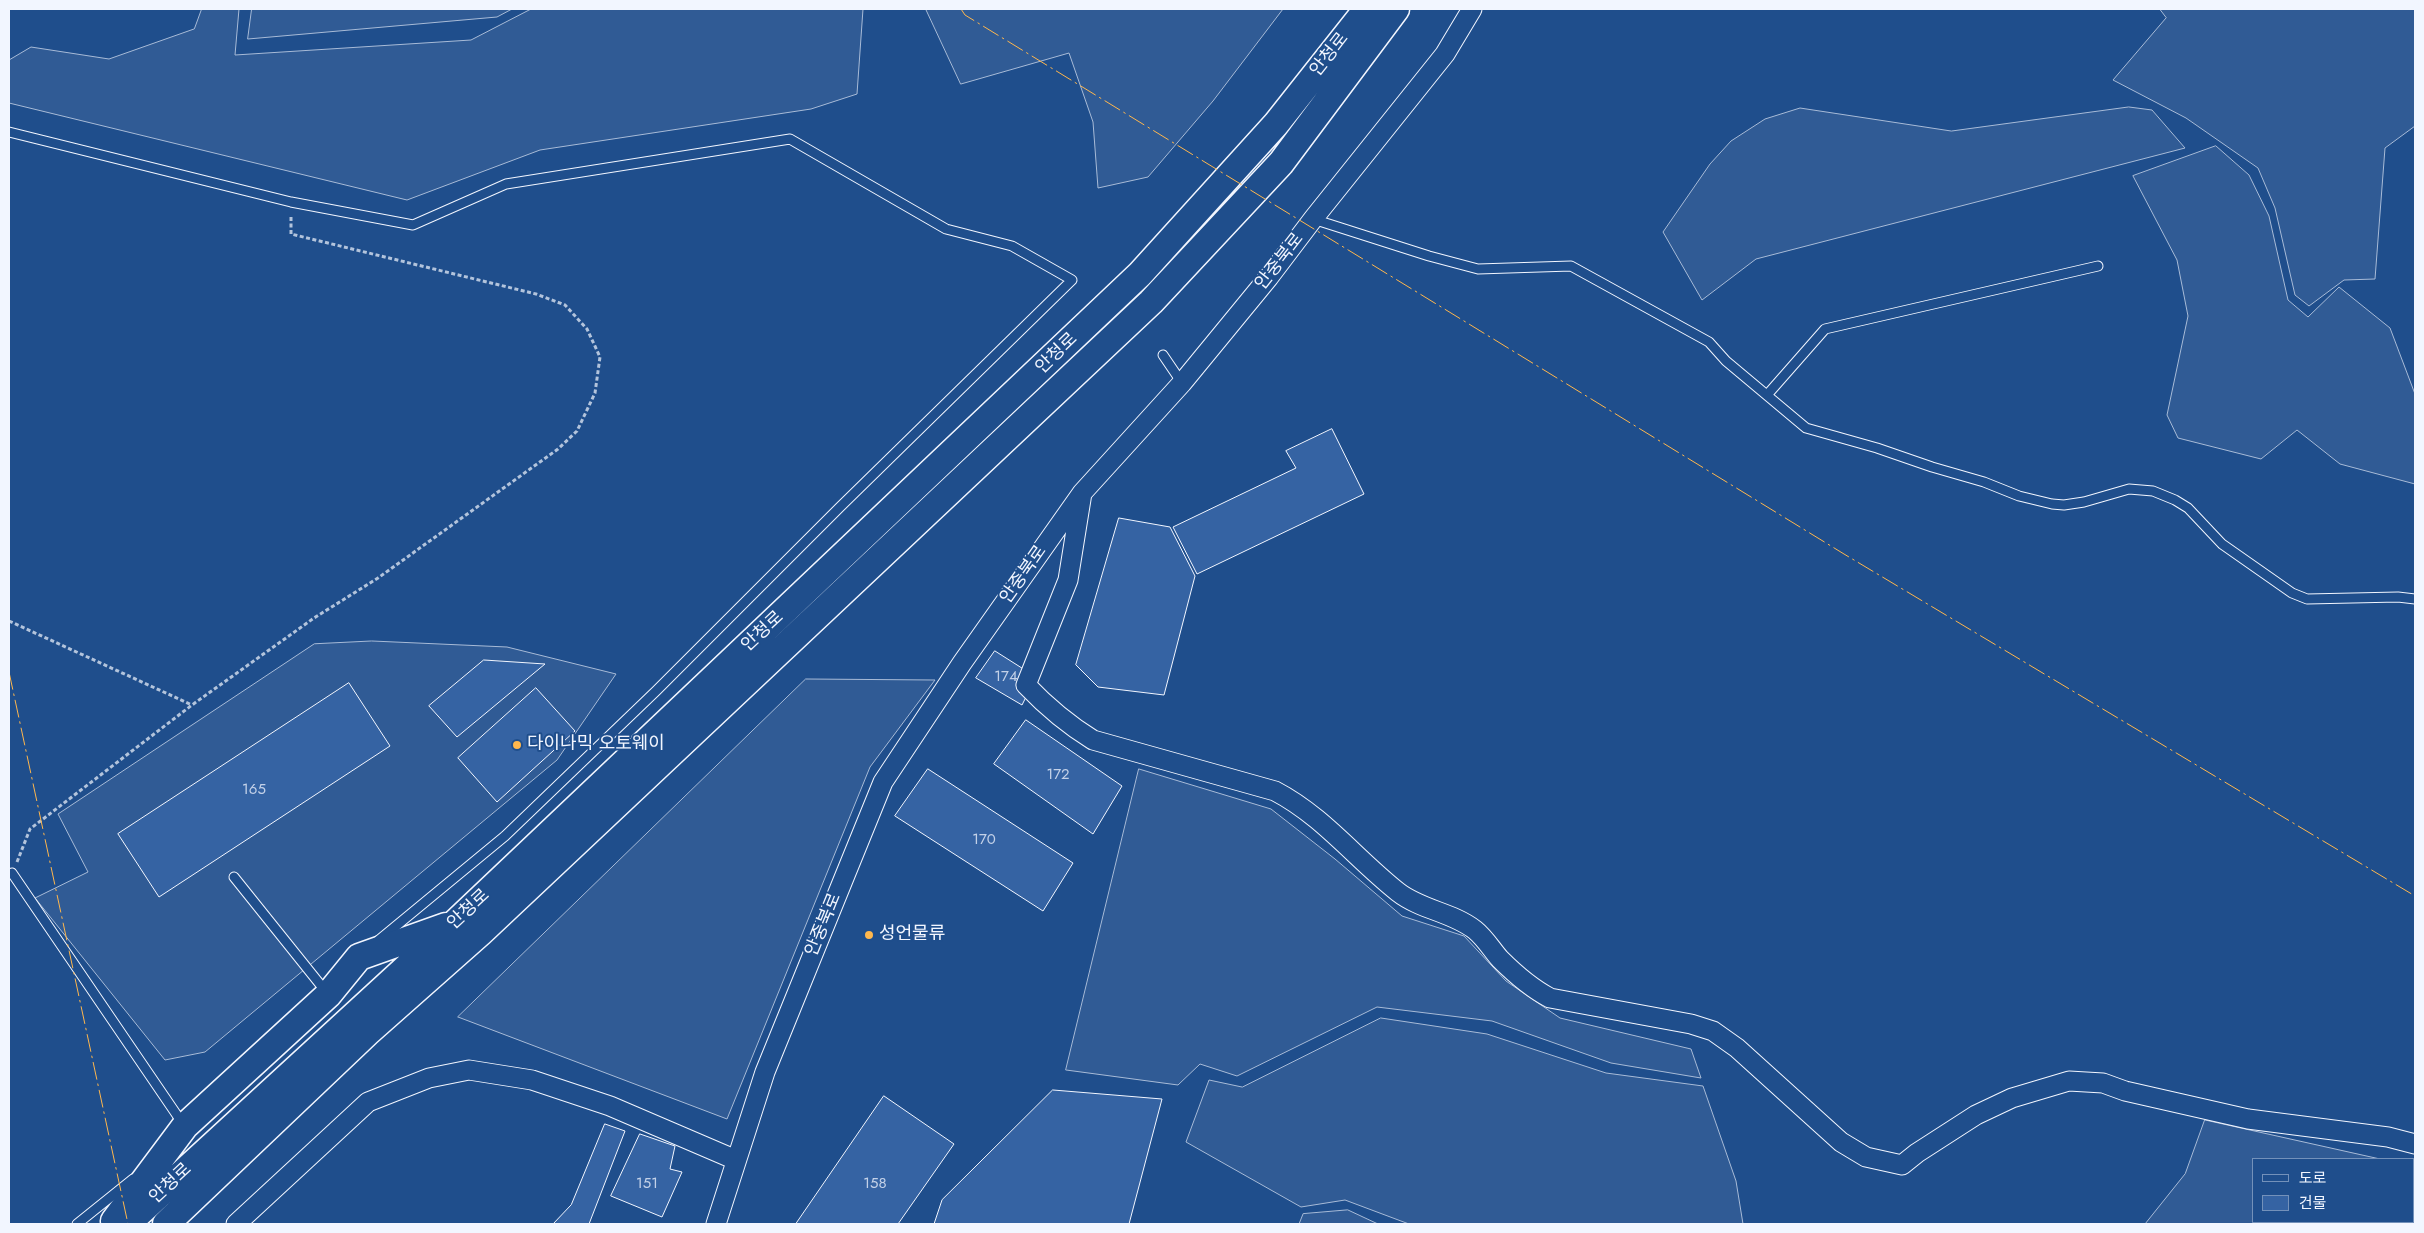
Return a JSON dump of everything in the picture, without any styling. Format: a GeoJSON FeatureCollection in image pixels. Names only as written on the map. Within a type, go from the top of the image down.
{"type":"FeatureCollection","features":[{"type":"Feature","properties":{"kind":"street","name":"안청로"},"geometry":{"type":"LineString","coordinates":[[127,1224],[456,922],[1140,274],[1276,124],[1367,9]]}},
{"type":"Feature","properties":{"kind":"street","name":"안청로"},"geometry":{"type":"LineString","coordinates":[[166,1224],[367,1033],[488,927],[1151,302],[1281,163],[1396,9]]}},
{"type":"Feature","properties":{"kind":"street","name":"안중북로"},"geometry":{"type":"LineString","coordinates":[[716,1224],[765,1072],[883,782],[962,663],[1082,493],[1182,382],[1269,277],[1445,54],[1472,9]]}},
{"type":"Feature","properties":{"kind":"street"},"geometry":{"type":"LineString","coordinates":[[1082,493],[1068,580],[1026,685],[1050,711],[1071,727],[1093,740],[1275,791],[1300,804],[1398,892],[1420,905],[1456,918],[1476,931],[1530,987],[1550,998],[1691,1024],[1713,1031],[1737,1048],[1841,1142],[1866,1157],[1902,1165],[1917,1152],[1976,1115],[2012,1098],[2068,1081],[2103,1083],[2125,1091],[2248,1119],[2388,1137],[2415,1144]]}},
{"type":"Feature","properties":{"kind":"street"},"geometry":{"type":"LineString","coordinates":[[112,1224],[185,1126],[328,996],[359,957],[456,922]]}},
{"type":"Feature","properties":{"kind":"street"},"geometry":{"type":"LineString","coordinates":[[236,1224],[368,1102],[429,1078],[468,1070],[532,1080],[610,1106],[736,1160]]}},
{"type":"Feature","properties":{"kind":"lane"},"geometry":{"type":"LineString","coordinates":[[9,132],[291,202],[413,225],[506,184],[790,139],[946,230],[1012,246],[1072,280],[840,506],[656,692],[512,830],[359,957]]}},
{"type":"Feature","properties":{"kind":"lane"},"geometry":{"type":"LineString","coordinates":[[1313,219],[1429,256],[1478,268],[1571,266],[1709,342],[1726,361],[1806,428],[1877,448],[2035,500],[2064,505],[2129,489],[2153,491],[2175,500],[2188,508],[2222,544],[2292,593],[2307,599],[2398,597],[2415,599]]}},
{"type":"Feature","properties":{"kind":"lane"},"geometry":{"type":"LineString","coordinates":[[1768,395],[1825,329],[2098,266]]}},
{"type":"Feature","properties":{"kind":"lane"},"geometry":{"type":"LineString","coordinates":[[1163,355],[1182,382]]}},
{"type":"Feature","properties":{"kind":"lane"},"geometry":{"type":"LineString","coordinates":[[12,873],[185,1126]]}},
{"type":"Feature","properties":{"kind":"lane"},"geometry":{"type":"LineString","coordinates":[[234,876],[328,996]]}},
{"type":"Feature","properties":{"kind":"lane"},"geometry":{"type":"LineString","coordinates":[[77,1224],[161,1156]]}},
{"type":"Feature","properties":{"kind":"path"},"geometry":{"type":"LineString","coordinates":[[12,873],[30,829],[192,705],[314,618],[378,578],[558,449],[577,431],[595,393],[600,357],[587,329],[565,305],[536,294],[291,234],[291,202]]}},
{"type":"Feature","properties":{"kind":"path"},"geometry":{"type":"LineString","coordinates":[[9,621],[192,705]]}},
{"type":"Feature","properties":{"kind":"shaded area"},"geometry":{"type":"Polygon","coordinates":[[[202,9],[239,9],[235,55],[471,40],[531,9],[863,9],[857,94],[811,109],[540,150],[407,200],[9,103],[9,60],[31,47],[109,59],[194,29],[202,9]]]}},
{"type":"Feature","properties":{"kind":"shaded area"},"geometry":{"type":"Polygon","coordinates":[[[252,9],[512,9],[497,17],[248,39],[252,9]]]}},
{"type":"Feature","properties":{"kind":"shaded area"},"geometry":{"type":"Polygon","coordinates":[[[926,9],[1283,9],[1213,101],[1148,177],[1098,188],[1093,122],[1069,53],[961,84],[926,9]]]}},
{"type":"Feature","properties":{"kind":"shaded area"},"geometry":{"type":"Polygon","coordinates":[[[2160,9],[2415,9],[2415,126],[2385,148],[2375,279],[2344,280],[2309,306],[2295,295],[2275,208],[2258,168],[2186,118],[2113,80],[2166,18],[2160,9]]]}},
{"type":"Feature","properties":{"kind":"shaded area"},"geometry":{"type":"Polygon","coordinates":[[[2129,107],[2152,110],[2185,148],[1756,259],[1702,300],[1663,232],[1710,164],[1731,141],[1765,119],[1800,108],[1951,131],[2129,107]]]}},
{"type":"Feature","properties":{"kind":"shaded area"},"geometry":{"type":"Polygon","coordinates":[[[2216,146],[2249,175],[2269,216],[2288,300],[2308,317],[2339,287],[2390,328],[2415,394],[2415,484],[2340,464],[2297,430],[2261,459],[2178,438],[2167,415],[2188,316],[2177,260],[2133,176],[2216,146]]]}},
{"type":"Feature","properties":{"kind":"shaded area"},"geometry":{"type":"Polygon","coordinates":[[[372,641],[507,647],[616,674],[557,760],[205,1052],[165,1060],[35,898],[88,872],[58,814],[314,644],[372,641]]]}},
{"type":"Feature","properties":{"kind":"shaded area"},"geometry":{"type":"Polygon","coordinates":[[[806,679],[935,680],[870,767],[727,1119],[458,1017],[806,679]]]}},
{"type":"Feature","properties":{"kind":"shaded area"},"geometry":{"type":"Polygon","coordinates":[[[1139,769],[1271,809],[1335,859],[1402,916],[1464,936],[1506,981],[1560,1018],[1691,1049],[1701,1078],[1611,1063],[1492,1021],[1377,1007],[1237,1076],[1200,1064],[1178,1085],[1066,1070],[1139,769]]]}},
{"type":"Feature","properties":{"kind":"shaded area"},"geometry":{"type":"Polygon","coordinates":[[[1381,1018],[1487,1034],[1606,1073],[1703,1086],[1736,1181],[1743,1224],[1409,1224],[1345,1200],[1301,1207],[1186,1142],[1209,1080],[1242,1087],[1381,1018]]]}},
{"type":"Feature","properties":{"kind":"shaded area"},"geometry":{"type":"Polygon","coordinates":[[[2205,1120],[2376,1158],[2252,1158],[2252,1223],[2356,1224],[2145,1224],[2185,1174],[2205,1120]]]}},
{"type":"Feature","properties":{"kind":"shaded area"},"geometry":{"type":"Polygon","coordinates":[[[1348,1210],[1378,1224],[1299,1224],[1303,1214],[1348,1210]]]}},
{"type":"Feature","properties":{"kind":"building"},"geometry":{"type":"Polygon","coordinates":[[[1332,429],[1364,494],[1197,574],[1173,527],[1296,468],[1286,451],[1332,429]]]}},
{"type":"Feature","properties":{"kind":"building"},"geometry":{"type":"Polygon","coordinates":[[[1119,518],[1170,527],[1195,576],[1164,695],[1098,687],[1076,665],[1119,518]]]}},
{"type":"Feature","properties":{"kind":"building"},"geometry":{"type":"Polygon","coordinates":[[[995,651],[1036,677],[1022,705],[976,678],[995,651]]]}},
{"type":"Feature","properties":{"kind":"building"},"geometry":{"type":"Polygon","coordinates":[[[484,660],[545,664],[457,737],[429,706],[484,660]]]}},
{"type":"Feature","properties":{"kind":"building"},"geometry":{"type":"Polygon","coordinates":[[[349,683],[390,746],[159,897],[118,834],[349,683]]]}},
{"type":"Feature","properties":{"kind":"building","name":"다이나믹 오토웨이"},"geometry":{"type":"Polygon","coordinates":[[[536,688],[575,731],[497,802],[458,758],[536,688]]]}},
{"type":"Feature","properties":{"kind":"building"},"geometry":{"type":"Polygon","coordinates":[[[1026,720],[1122,786],[1093,834],[994,764],[1026,720]]]}},
{"type":"Feature","properties":{"kind":"building"},"geometry":{"type":"Polygon","coordinates":[[[928,769],[1073,863],[1043,911],[895,816],[928,769]]]}},
{"type":"Feature","properties":{"kind":"building"},"geometry":{"type":"Polygon","coordinates":[[[1053,1090],[1162,1099],[1129,1224],[934,1224],[942,1200],[1053,1090]]]}},
{"type":"Feature","properties":{"kind":"building"},"geometry":{"type":"Polygon","coordinates":[[[884,1096],[954,1144],[898,1224],[796,1224],[884,1096]]]}},
{"type":"Feature","properties":{"kind":"building"},"geometry":{"type":"Polygon","coordinates":[[[605,1124],[625,1131],[589,1224],[553,1224],[571,1205],[605,1124]]]}},
{"type":"Feature","properties":{"kind":"building"},"geometry":{"type":"Polygon","coordinates":[[[640,1134],[675,1146],[670,1169],[682,1172],[662,1217],[611,1196],[640,1134]]]}},
{"type":"Feature","properties":{"kind":"power"},"geometry":{"type":"LineString","coordinates":[[961,9],[965,15],[1844,554],[2415,896]]}},
{"type":"Feature","properties":{"kind":"power"},"geometry":{"type":"LineString","coordinates":[[9,672],[128,1224]]}},
{"type":"Feature","properties":{"kind":"place","name":"다이나믹 오토웨이"},"geometry":{"type":"Point","coordinates":[517,745]}},
{"type":"Feature","properties":{"kind":"place","name":"성언물류"},"geometry":{"type":"Point","coordinates":[869,935]}}]}
